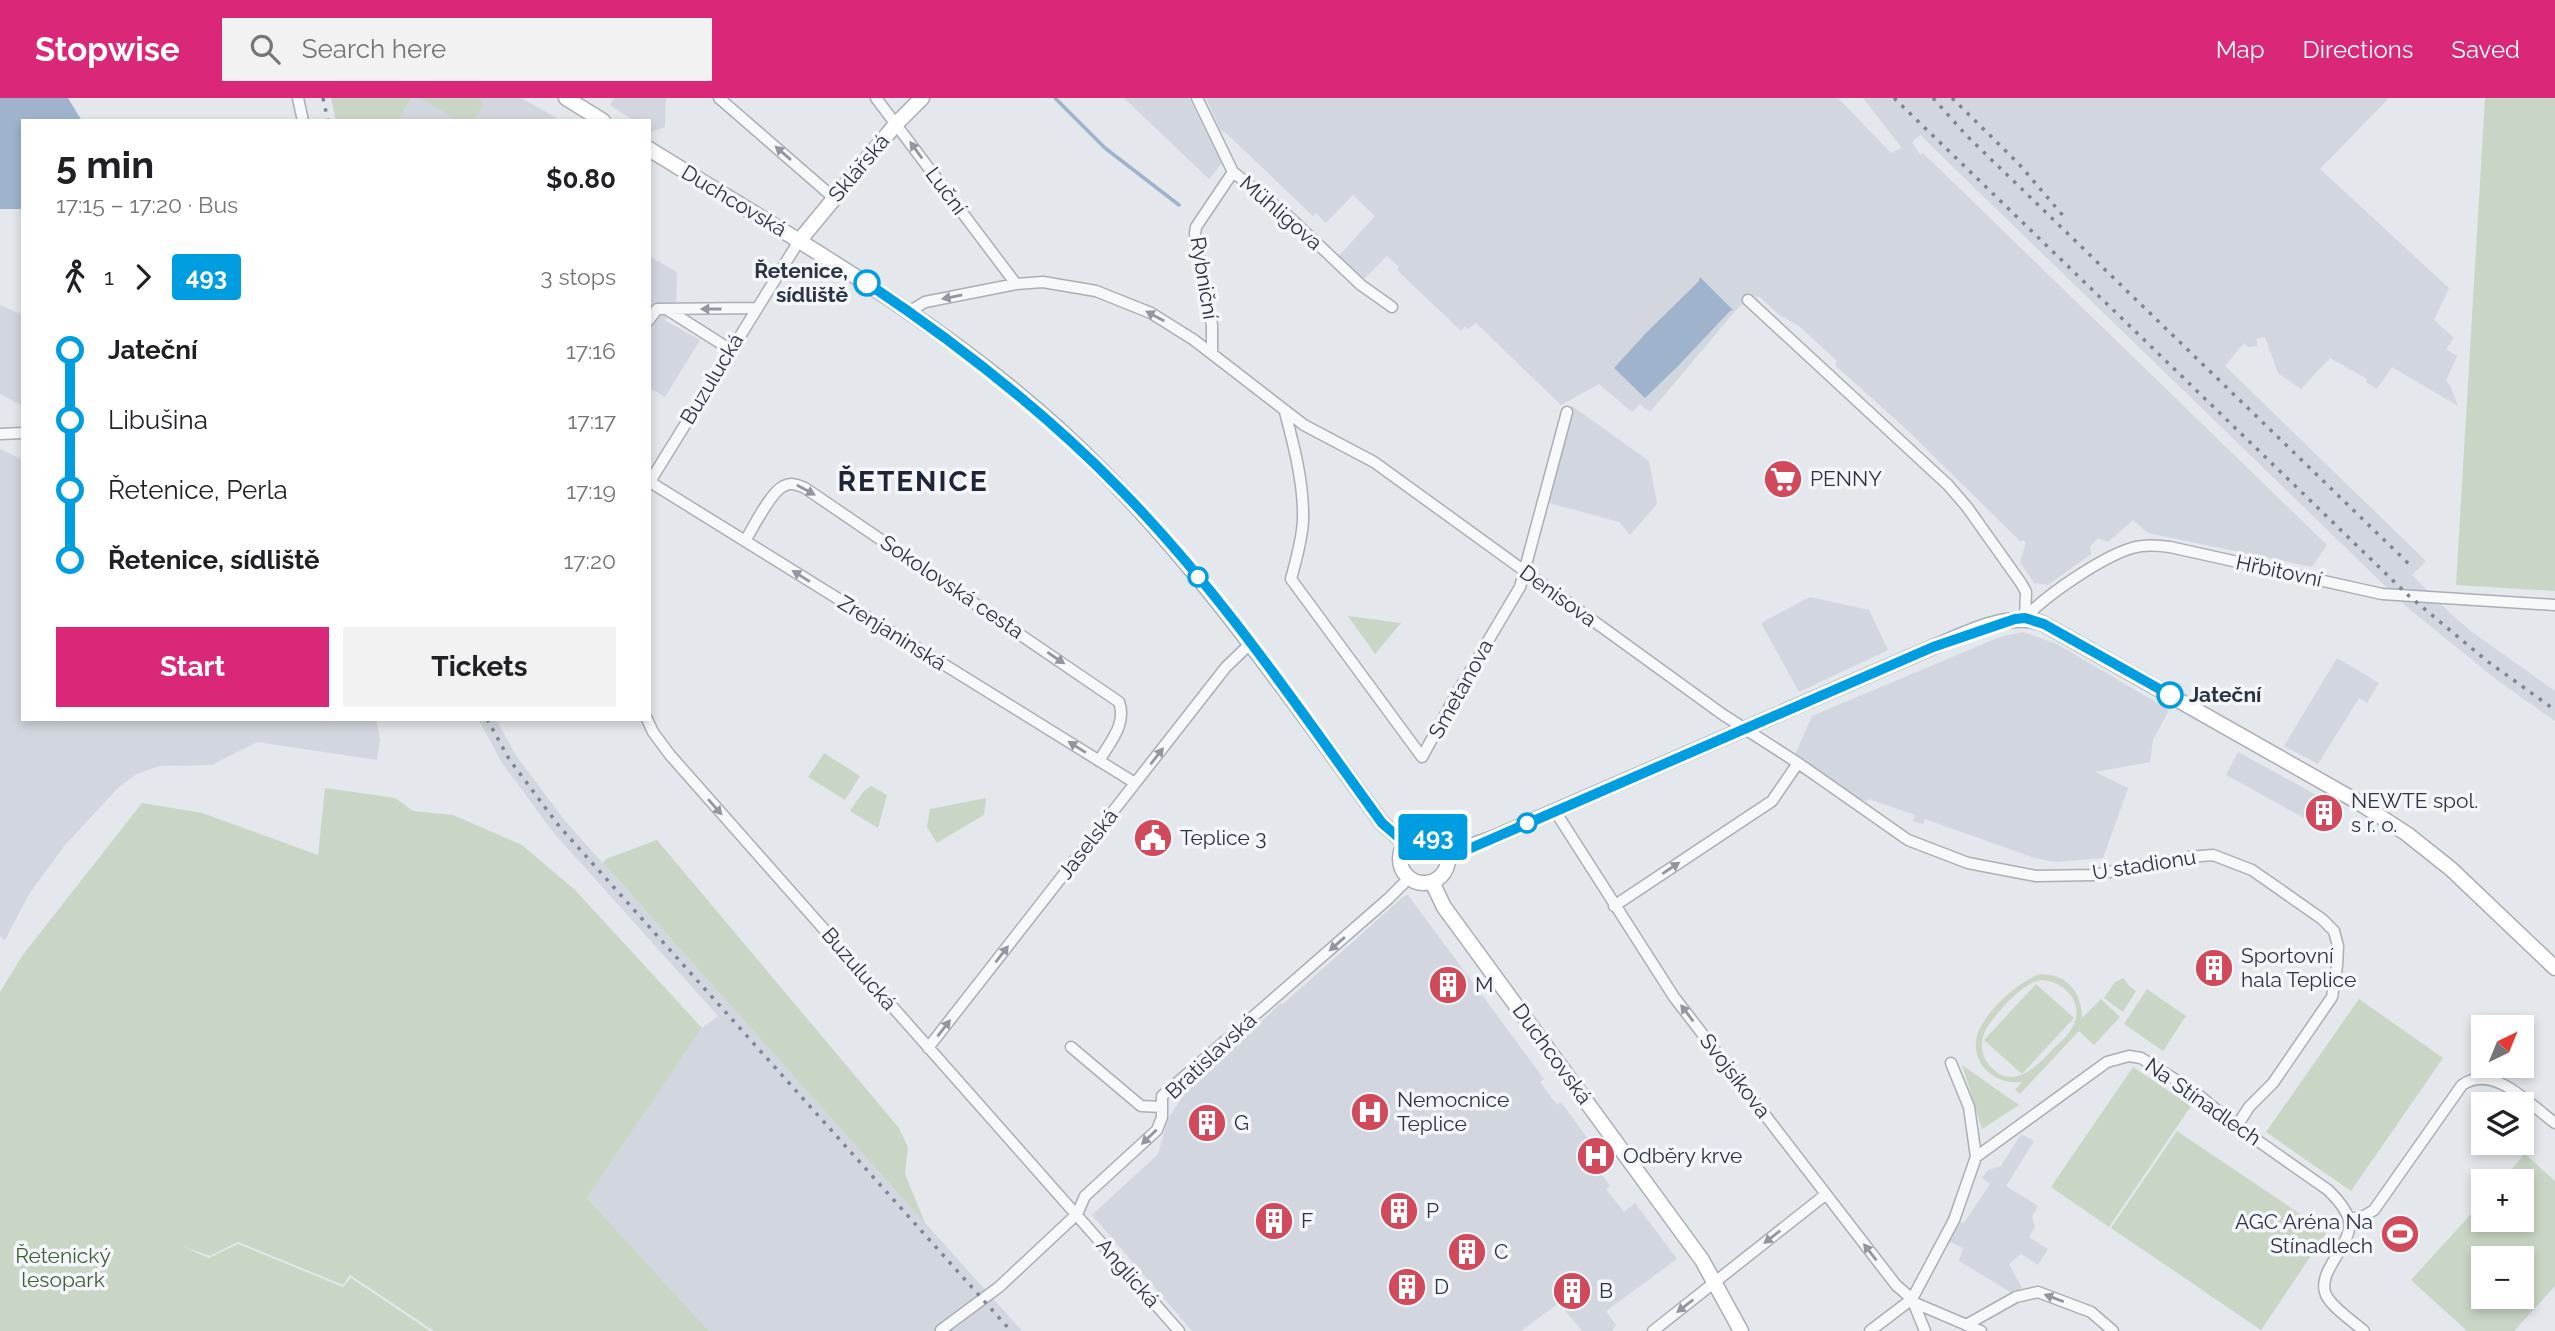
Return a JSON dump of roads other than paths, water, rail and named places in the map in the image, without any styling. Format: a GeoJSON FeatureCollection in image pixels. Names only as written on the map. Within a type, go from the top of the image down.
{"type":"FeatureCollection","features":[{"type":"Feature","properties":{"kind":"main road"},"geometry":{"type":"LineString","coordinates":[[566,98],[600,119]]}},
{"type":"Feature","properties":{"kind":"main road","name":"Sklářská"},"geometry":{"type":"LineString","coordinates":[[799,241],[896,124],[922,98]]}},
{"type":"Feature","properties":{"kind":"main road","name":"Duchcovská"},"geometry":{"type":"LineString","coordinates":[[651,150],[910,311],[991,372],[1089,458],[1177,551],[1251,643],[1382,823],[1405,843]]}},
{"type":"Feature","properties":{"kind":"main road"},"geometry":{"type":"LineString","coordinates":[[1448,855],[1471,848],[1933,647],[2005,621],[2025,618],[2044,624],[2249,739],[2398,828],[2451,869],[2555,968]]}},
{"type":"Feature","properties":{"kind":"main road"},"geometry":{"type":"LineString","coordinates":[[1428,835],[1443,844],[1448,855],[1444,872],[1432,881],[1416,882],[1409,878],[1399,857],[1405,843],[1413,837],[1428,835]]}},
{"type":"Feature","properties":{"kind":"main road","name":"Duchcovská"},"geometry":{"type":"LineString","coordinates":[[1432,881],[1444,907],[1649,1186],[1716,1282],[1741,1331]]}},
{"type":"Feature","properties":{"kind":"street"},"geometry":{"type":"LineString","coordinates":[[298,98],[303,119]]}},
{"type":"Feature","properties":{"kind":"street"},"geometry":{"type":"LineString","coordinates":[[719,98],[834,198]]}},
{"type":"Feature","properties":{"kind":"street","name":"Luční"},"geometry":{"type":"LineString","coordinates":[[876,98],[1016,284]]}},
{"type":"Feature","properties":{"kind":"street","name":"Mühligova"},"geometry":{"type":"LineString","coordinates":[[1197,98],[1233,172],[1287,215],[1361,285],[1392,307]]}},
{"type":"Feature","properties":{"kind":"street","name":"Rybniční"},"geometry":{"type":"LineString","coordinates":[[1212,354],[1212,325],[1195,234],[1198,222],[1233,172]]}},
{"type":"Feature","properties":{"kind":"street","name":"Buzulucká"},"geometry":{"type":"LineString","coordinates":[[651,480],[799,241]]}},
{"type":"Feature","properties":{"kind":"street","name":"Denisova"},"geometry":{"type":"LineString","coordinates":[[910,311],[925,302],[1016,284],[1043,282],[1096,291],[1151,313],[1212,354],[1304,425],[1374,462],[1744,729]]}},
{"type":"Feature","properties":{"kind":"street"},"geometry":{"type":"LineString","coordinates":[[1748,300],[1955,492],[2026,592],[2025,618]]}},
{"type":"Feature","properties":{"kind":"street"},"geometry":{"type":"LineString","coordinates":[[651,317],[657,309],[756,308]]}},
{"type":"Feature","properties":{"kind":"street"},"geometry":{"type":"LineString","coordinates":[[667,309],[731,349]]}},
{"type":"Feature","properties":{"kind":"street","name":"Smetanova"},"geometry":{"type":"LineString","coordinates":[[1285,412],[1296,454],[1303,519],[1291,579],[1422,757],[1520,587],[1567,412]]}},
{"type":"Feature","properties":{"kind":"street"},"geometry":{"type":"LineString","coordinates":[[0,434],[21,433]]}},
{"type":"Feature","properties":{"kind":"street","name":"Zrenjaninská"},"geometry":{"type":"LineString","coordinates":[[651,483],[1135,783]]}},
{"type":"Feature","properties":{"kind":"street","name":"Sokolovská cesta"},"geometry":{"type":"LineString","coordinates":[[745,541],[777,490],[786,484],[805,488],[1114,698],[1121,706],[1121,723],[1099,761]]}},
{"type":"Feature","properties":{"kind":"street","name":"Hřbitovní"},"geometry":{"type":"LineString","coordinates":[[2025,618],[2044,600],[2100,564],[2127,550],[2148,545],[2170,547],[2382,594],[2555,605]]}},
{"type":"Feature","properties":{"kind":"street","name":"Jaselská"},"geometry":{"type":"LineString","coordinates":[[928,1048],[1226,667],[1251,643]]}},
{"type":"Feature","properties":{"kind":"street","name":"Buzulucká"},"geometry":{"type":"LineString","coordinates":[[649,721],[653,732],[670,755],[1077,1214]]}},
{"type":"Feature","properties":{"kind":"street","name":"U stadionu"},"geometry":{"type":"LineString","coordinates":[[1744,729],[1798,763],[1908,840],[1968,863],[2036,876],[2093,875],[2189,857],[2213,856],[2252,870],[2322,919],[2334,931],[2338,946],[2337,974],[2332,997],[2273,1083],[2246,1111],[2237,1126]]}},
{"type":"Feature","properties":{"kind":"street"},"geometry":{"type":"LineString","coordinates":[[1614,906],[1772,801],[1798,763]]}},
{"type":"Feature","properties":{"kind":"street","name":"Svojsíkova"},"geometry":{"type":"LineString","coordinates":[[1555,811],[1674,997],[1825,1195],[1896,1285],[1913,1301],[1925,1331]]}},
{"type":"Feature","properties":{"kind":"street","name":"Bratislavská"},"geometry":{"type":"LineString","coordinates":[[941,1329],[999,1287],[1077,1214],[1085,1196],[1157,1130],[1162,1117],[1162,1096],[1409,878]]}},
{"type":"Feature","properties":{"kind":"street"},"geometry":{"type":"LineString","coordinates":[[1071,1047],[1141,1106],[1162,1107]]}},
{"type":"Feature","properties":{"kind":"street","name":"Na Stínadlech"},"geometry":{"type":"LineString","coordinates":[[1976,1157],[2107,1062],[2129,1056],[2152,1063],[2328,1190],[2342,1204],[2349,1219]]}},
{"type":"Feature","properties":{"kind":"street"},"geometry":{"type":"LineString","coordinates":[[1870,1331],[1913,1301],[1954,1220],[1976,1157],[1969,1107],[1951,1063]]}},
{"type":"Feature","properties":{"kind":"street"},"geometry":{"type":"LineString","coordinates":[[2364,1331],[2339,1309],[2324,1291],[2325,1277],[2349,1232],[2349,1219],[2364,1216],[2374,1210],[2462,1086],[2478,1078],[2505,1085],[2555,1124]]}},
{"type":"Feature","properties":{"kind":"street"},"geometry":{"type":"LineString","coordinates":[[1653,1331],[1825,1195]]}},
{"type":"Feature","properties":{"kind":"street","name":"Anglická"},"geometry":{"type":"LineString","coordinates":[[1077,1214],[1179,1331]]}},
{"type":"Feature","properties":{"kind":"street"},"geometry":{"type":"LineString","coordinates":[[1966,1325],[2016,1297],[2038,1292],[2091,1312],[2113,1331]]}},
{"type":"Feature","properties":{"kind":"street"},"geometry":{"type":"LineString","coordinates":[[1913,1301],[1981,1331]]}},
{"type":"Feature","properties":{"kind":"water"},"geometry":{"type":"Polygon","coordinates":[[[0,98],[68,98],[81,119],[21,119],[21,209],[0,209],[0,98]]]}},
{"type":"Feature","properties":{"kind":"water"},"geometry":{"type":"Polygon","coordinates":[[[1700,277],[1733,310],[1645,398],[1614,368],[1700,277]]]}},
{"type":"Feature","properties":{"kind":"waterway"},"geometry":{"type":"LineString","coordinates":[[1055,98],[1105,148],[1179,205]]}},
{"type":"Feature","properties":{"kind":"railway"},"geometry":{"type":"LineString","coordinates":[[323,98],[328,119]]}},
{"type":"Feature","properties":{"kind":"railway"},"geometry":{"type":"LineString","coordinates":[[1894,98],[2409,596],[2487,661],[2555,710]]}},
{"type":"Feature","properties":{"kind":"railway"},"geometry":{"type":"LineString","coordinates":[[1933,98],[1967,136],[2410,565]]}},
{"type":"Feature","properties":{"kind":"railway"},"geometry":{"type":"LineString","coordinates":[[1952,98],[2019,164],[2065,218]]}},
{"type":"Feature","properties":{"kind":"railway"},"geometry":{"type":"LineString","coordinates":[[488,721],[509,759],[559,826],[1011,1331]]}},
{"type":"Feature","properties":{"kind":"place","name":"Řetenice, sídliště"},"geometry":{"type":"Point","coordinates":[867,283]}},
{"type":"Feature","properties":{"kind":"place","name":"PENNY"},"geometry":{"type":"Point","coordinates":[1783,479]}},
{"type":"Feature","properties":{"kind":"place","name":"Jateční"},"geometry":{"type":"Point","coordinates":[2170,695]}},
{"type":"Feature","properties":{"kind":"place","name":"NEWTE spol. s r. o."},"geometry":{"type":"Point","coordinates":[2324,813]}},
{"type":"Feature","properties":{"kind":"place","name":"Teplice 3"},"geometry":{"type":"Point","coordinates":[1153,838]}},
{"type":"Feature","properties":{"kind":"place","name":"Sportovní hala Teplice"},"geometry":{"type":"Point","coordinates":[2214,968]}},
{"type":"Feature","properties":{"kind":"place","name":"M"},"geometry":{"type":"Point","coordinates":[1448,985]}},
{"type":"Feature","properties":{"kind":"place","name":"Nemocnice Teplice"},"geometry":{"type":"Point","coordinates":[1370,1112]}},
{"type":"Feature","properties":{"kind":"place","name":"G"},"geometry":{"type":"Point","coordinates":[1207,1123]}},
{"type":"Feature","properties":{"kind":"place","name":"Odběry krve"},"geometry":{"type":"Point","coordinates":[1596,1156]}},
{"type":"Feature","properties":{"kind":"place","name":"P"},"geometry":{"type":"Point","coordinates":[1399,1211]}},
{"type":"Feature","properties":{"kind":"place","name":"F"},"geometry":{"type":"Point","coordinates":[1274,1221]}},
{"type":"Feature","properties":{"kind":"place","name":"AGC Aréna Na Stínadlech"},"geometry":{"type":"Point","coordinates":[2400,1234]}},
{"type":"Feature","properties":{"kind":"place","name":"C"},"geometry":{"type":"Point","coordinates":[1467,1252]}},
{"type":"Feature","properties":{"kind":"place","name":"D"},"geometry":{"type":"Point","coordinates":[1407,1287]}},
{"type":"Feature","properties":{"kind":"place","name":"B"},"geometry":{"type":"Point","coordinates":[1572,1291]}},
{"type":"Feature","properties":{"kind":"district","name":"ŘETENICE"},"geometry":{"type":"Point","coordinates":[913,481]}},
{"type":"Feature","properties":{"kind":"park label","name":"Řetenický lesopark"},"geometry":{"type":"Point","coordinates":[63,1268]}}]}
